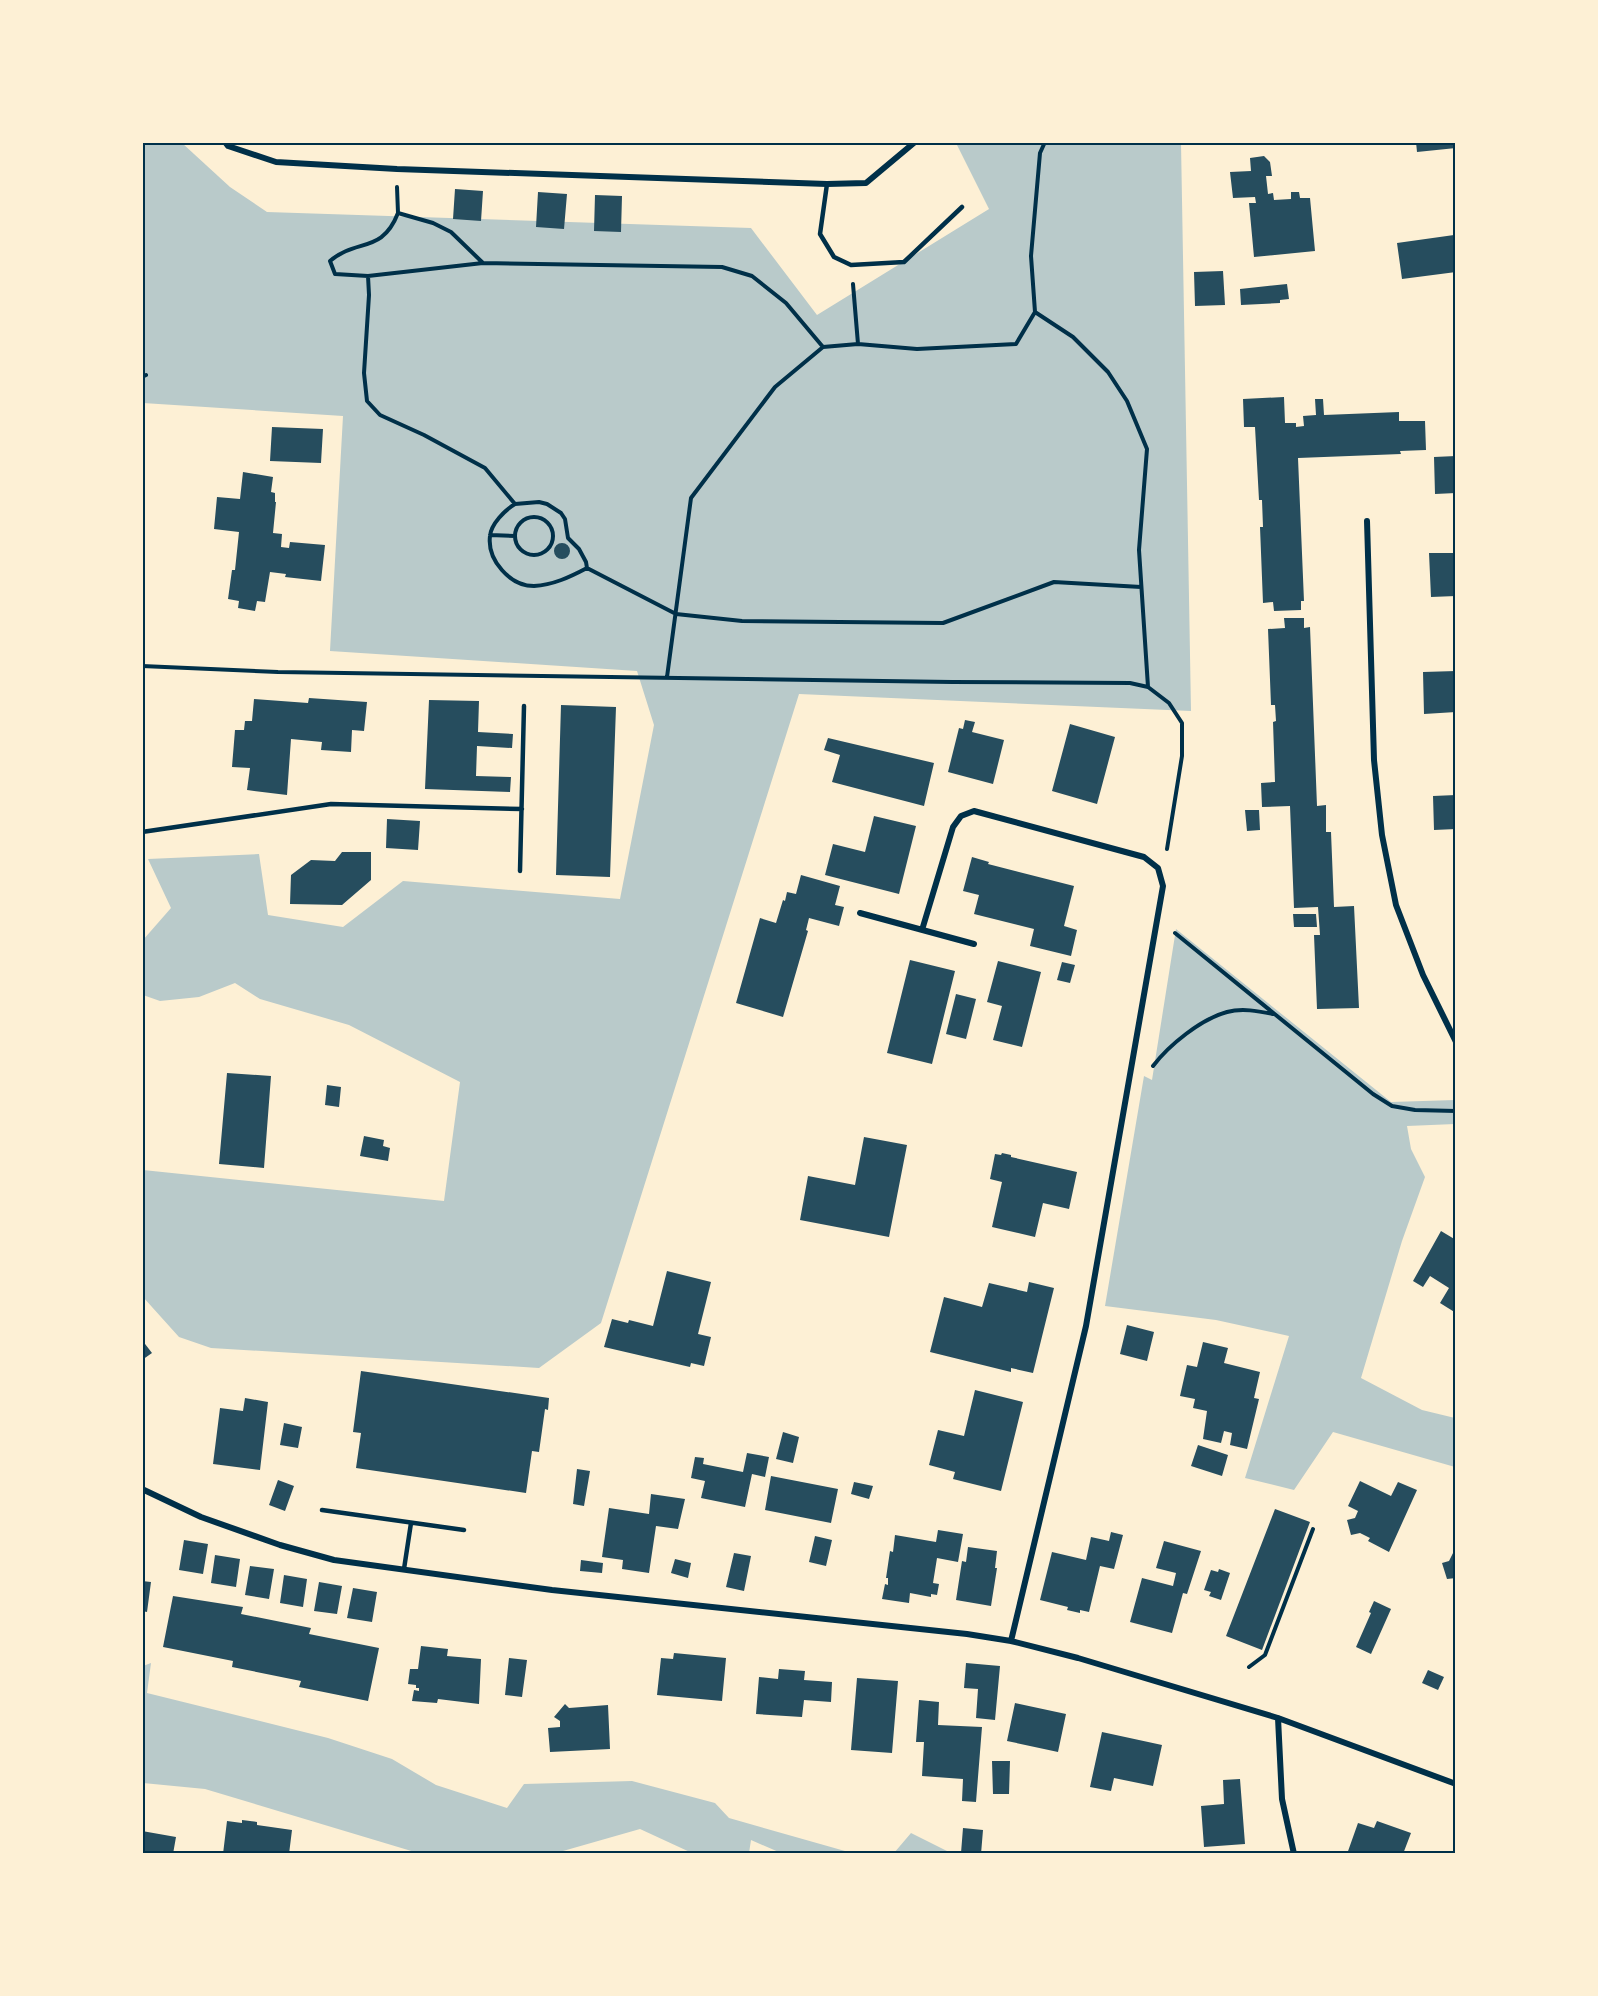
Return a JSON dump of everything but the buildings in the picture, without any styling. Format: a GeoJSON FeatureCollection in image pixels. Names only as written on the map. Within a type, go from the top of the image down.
{"type":"FeatureCollection","features":[{"type":"Feature","properties":{"kind":"street"},"geometry":{"type":"LineString","coordinates":[[225,142],[228,146],[276,162],[397,169],[827,184],[866,183],[915,142]]}},
{"type":"Feature","properties":{"kind":"street"},"geometry":{"type":"LineString","coordinates":[[1367,521],[1373,749],[1382,834],[1396,906],[1423,975],[1455,1042]]}},
{"type":"Feature","properties":{"kind":"street"},"geometry":{"type":"LineString","coordinates":[[922,930],[953,827],[961,816],[974,811],[1144,857],[1158,868],[1163,886],[1086,1326],[1011,1641]]}},
{"type":"Feature","properties":{"kind":"street"},"geometry":{"type":"LineString","coordinates":[[860,913],[974,944]]}},
{"type":"Feature","properties":{"kind":"street"},"geometry":{"type":"LineString","coordinates":[[142,1489],[201,1517],[280,1545],[334,1560],[552,1590],[956,1633],[1011,1641],[1078,1658],[1278,1719],[1455,1784]]}},
{"type":"Feature","properties":{"kind":"street"},"geometry":{"type":"LineString","coordinates":[[1278,1719],[1282,1799],[1294,1854]]}},
{"type":"Feature","properties":{"kind":"lane"},"geometry":{"type":"LineString","coordinates":[[827,184],[820,234],[834,257],[851,265],[904,262],[962,207]]}},
{"type":"Feature","properties":{"kind":"lane"},"geometry":{"type":"LineString","coordinates":[[520,871],[524,706]]}},
{"type":"Feature","properties":{"kind":"lane"},"geometry":{"type":"LineString","coordinates":[[142,832],[331,804],[522,809]]}},
{"type":"Feature","properties":{"kind":"lane"},"geometry":{"type":"LineString","coordinates":[[322,1510],[464,1530]]}},
{"type":"Feature","properties":{"kind":"lane"},"geometry":{"type":"LineString","coordinates":[[404,1569],[411,1523]]}},
{"type":"Feature","properties":{"kind":"path"},"geometry":{"type":"LineString","coordinates":[[668,677],[691,498],[775,387],[823,347],[858,344],[917,349],[1016,344],[1035,312],[1031,256],[1040,153],[1045,142]]}},
{"type":"Feature","properties":{"kind":"path"},"geometry":{"type":"LineString","coordinates":[[397,169],[398,213],[392,229],[374,242],[340,253],[330,261],[335,274],[368,276],[483,263],[722,267],[752,276],[786,303],[823,347]]}},
{"type":"Feature","properties":{"kind":"path"},"geometry":{"type":"LineString","coordinates":[[398,213],[433,223],[451,232],[483,263]]}},
{"type":"Feature","properties":{"kind":"path"},"geometry":{"type":"LineString","coordinates":[[851,265],[858,344]]}},
{"type":"Feature","properties":{"kind":"path"},"geometry":{"type":"LineString","coordinates":[[368,276],[364,373],[367,401],[380,415],[424,435],[485,468],[515,504]]}},
{"type":"Feature","properties":{"kind":"path"},"geometry":{"type":"LineString","coordinates":[[1035,312],[1073,337],[1108,372],[1127,401],[1147,449],[1139,550],[1148,687]]}},
{"type":"Feature","properties":{"kind":"path"},"geometry":{"type":"LineString","coordinates":[[527,501],[547,504],[561,513],[565,519],[568,538],[579,549],[587,568],[572,577],[549,584],[532,586],[513,580],[499,569],[491,546],[490,535],[506,509],[515,504],[527,501]]}},
{"type":"Feature","properties":{"kind":"path"},"geometry":{"type":"LineString","coordinates":[[535,516],[550,526],[553,538],[547,550],[529,554],[518,547],[515,536],[519,523],[535,516]]}},
{"type":"Feature","properties":{"kind":"path"},"geometry":{"type":"LineString","coordinates":[[490,535],[515,536]]}},
{"type":"Feature","properties":{"kind":"path"},"geometry":{"type":"LineString","coordinates":[[587,568],[676,614],[742,621],[943,623],[1054,582],[1141,587]]}},
{"type":"Feature","properties":{"kind":"path"},"geometry":{"type":"LineString","coordinates":[[142,666],[278,672],[1130,683],[1148,687],[1169,703],[1182,723],[1182,756],[1169,844],[1158,868]]}},
{"type":"Feature","properties":{"kind":"path"},"geometry":{"type":"LineString","coordinates":[[1156,927],[1171,930],[1373,1094],[1392,1106],[1415,1110],[1455,1111]]}},
{"type":"Feature","properties":{"kind":"path"},"geometry":{"type":"LineString","coordinates":[[1132,1071],[1148,1073],[1161,1055],[1182,1036],[1227,1012],[1253,1010],[1276,1015]]}},
{"type":"Feature","properties":{"kind":"path"},"geometry":{"type":"LineString","coordinates":[[1249,1667],[1265,1655],[1314,1529]]}},
{"type":"Feature","properties":{"kind":"shaded area"},"geometry":{"type":"Polygon","coordinates":[[[143,143],[182,143],[230,187],[267,212],[751,228],[817,315],[989,209],[956,143],[1181,143],[1191,711],[799,694],[601,1323],[539,1368],[211,1348],[179,1337],[143,1297],[143,1170],[444,1201],[460,1082],[349,1025],[260,999],[235,983],[199,997],[160,1001],[143,995],[143,940],[171,908],[148,859],[259,854],[268,915],[343,927],[403,881],[620,899],[654,725],[637,671],[330,651],[343,416],[143,403],[143,143]]]}},
{"type":"Feature","properties":{"kind":"shaded area"},"geometry":{"type":"Polygon","coordinates":[[[1176,929],[1391,1102],[1455,1100],[1455,1124],[1407,1126],[1411,1149],[1425,1177],[1402,1241],[1361,1378],[1422,1410],[1455,1418],[1455,1467],[1333,1432],[1294,1490],[1245,1478],[1289,1336],[1216,1320],[1105,1306],[1144,1076],[1152,1080],[1176,929]]]}},
{"type":"Feature","properties":{"kind":"shaded area"},"geometry":{"type":"Polygon","coordinates":[[[151,1663],[147,1693],[328,1738],[392,1759],[436,1785],[507,1808],[524,1784],[632,1781],[715,1803],[729,1818],[852,1853],[781,1853],[751,1840],[749,1853],[692,1853],[640,1829],[556,1853],[418,1853],[205,1789],[143,1783],[143,1666],[151,1663]]]}},
{"type":"Feature","properties":{"kind":"shaded area"},"geometry":{"type":"Polygon","coordinates":[[[911,1833],[951,1853],[894,1853],[911,1833]]]}}]}
